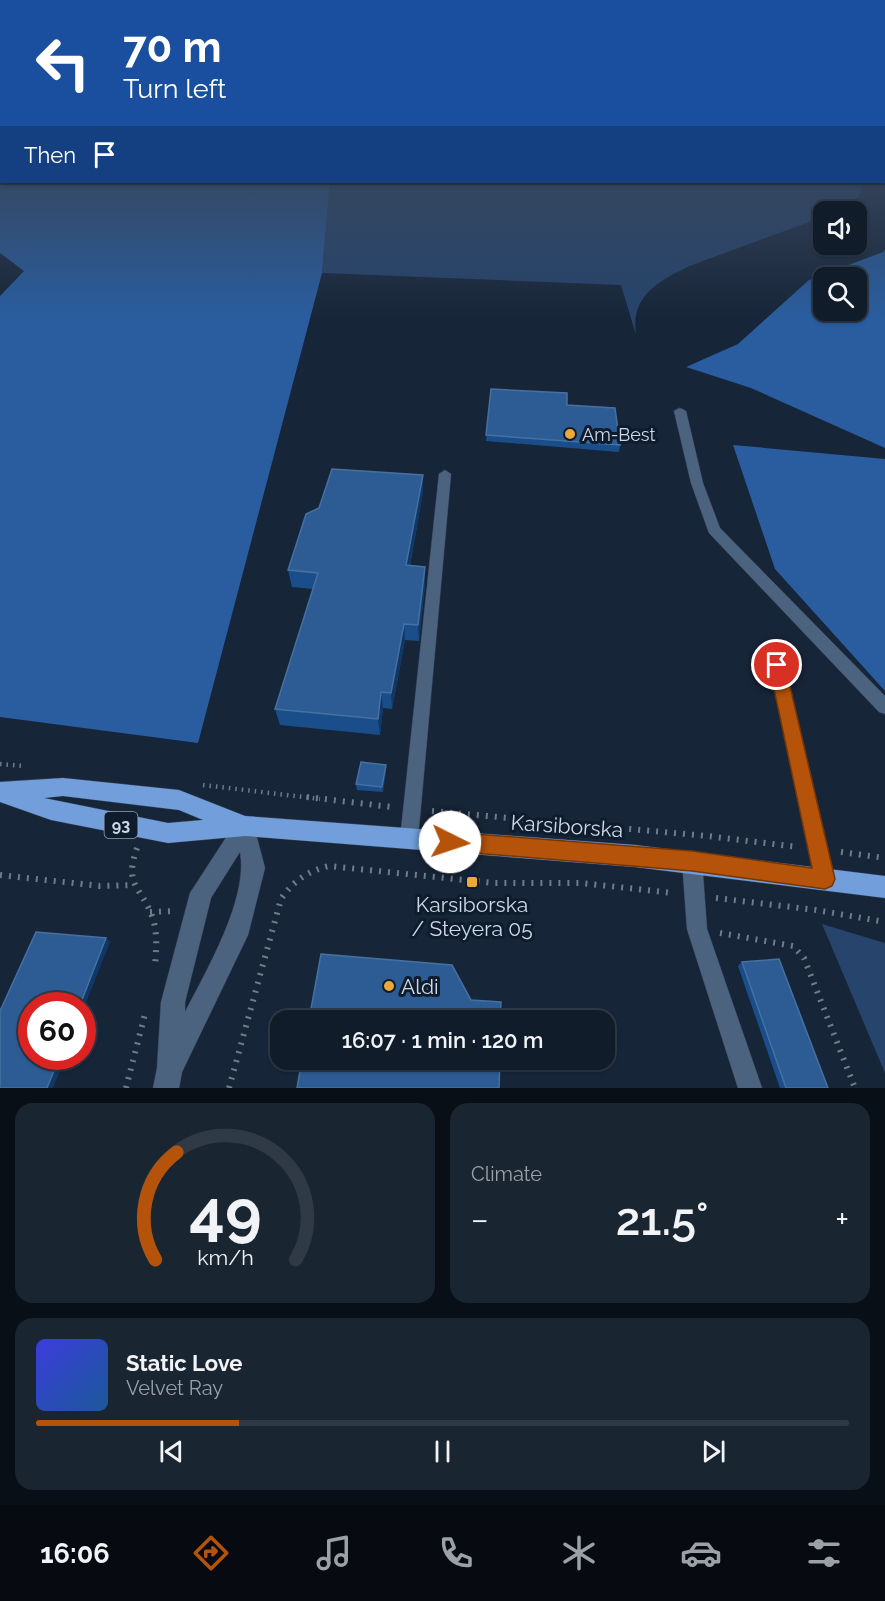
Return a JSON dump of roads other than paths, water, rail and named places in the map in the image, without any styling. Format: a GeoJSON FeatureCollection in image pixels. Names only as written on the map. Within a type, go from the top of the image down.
{"type":"FeatureCollection","features":[{"type":"Feature","properties":{"kind":"main road","name":"Karsiborska"},"geometry":{"type":"LineString","coordinates":[[0,791],[63,787],[179,800],[245,826]]}},
{"type":"Feature","properties":{"kind":"main road","name":"Karsiborska"},"geometry":{"type":"LineString","coordinates":[[0,791],[51,810],[168,833],[245,826],[409,838],[692,861],[885,887]]}},
{"type":"Feature","properties":{"kind":"street"},"geometry":{"type":"LineString","coordinates":[[168,1078],[236,935],[254,868],[245,826]]}},
{"type":"Feature","properties":{"kind":"street"},"geometry":{"type":"LineString","coordinates":[[168,1078],[173,1002],[201,893],[245,826]]}},
{"type":"Feature","properties":{"kind":"lane"},"geometry":{"type":"LineString","coordinates":[[680,411],[697,483],[714,530],[885,707]]}},
{"type":"Feature","properties":{"kind":"lane"},"geometry":{"type":"LineString","coordinates":[[409,838],[445,474]]}},
{"type":"Feature","properties":{"kind":"lane"},"geometry":{"type":"LineString","coordinates":[[777,665],[825,879]]}},
{"type":"Feature","properties":{"kind":"lane"},"geometry":{"type":"LineString","coordinates":[[692,861],[697,929],[750,1088]]}},
{"type":"Feature","properties":{"kind":"place","name":"Am-Best"},"geometry":{"type":"Point","coordinates":[570,434]}},
{"type":"Feature","properties":{"kind":"place","name":"Karsiborska / Steyera 05"},"geometry":{"type":"Point","coordinates":[472,882]}},
{"type":"Feature","properties":{"kind":"place","name":"Aldi"},"geometry":{"type":"Point","coordinates":[389,986]}}]}
